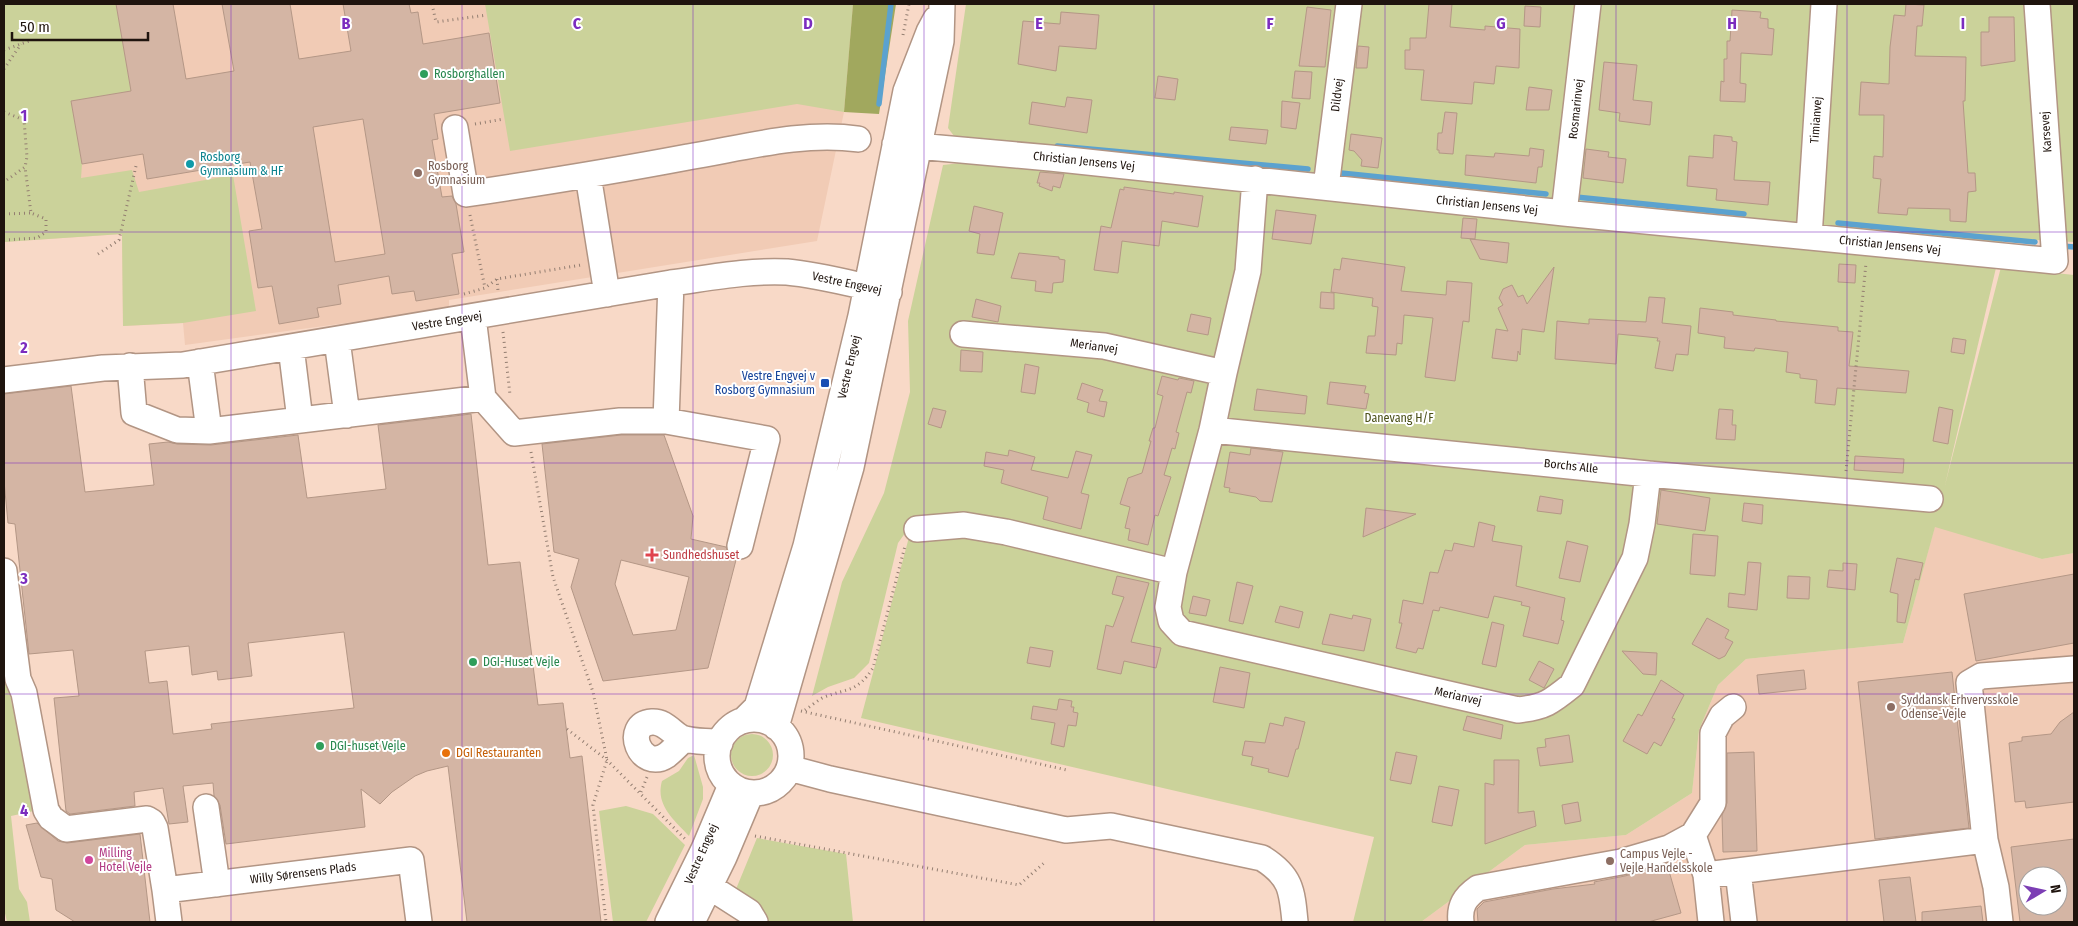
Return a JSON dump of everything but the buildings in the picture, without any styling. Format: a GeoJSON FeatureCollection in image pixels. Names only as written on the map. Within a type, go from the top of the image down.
{"type":"FeatureCollection","features":[{"type":"Feature","properties":{"kind":"street","name":"Dildvej"},"geometry":{"type":"LineString","coordinates":[[1326,187],[1349,4]]}},
{"type":"Feature","properties":{"kind":"street","name":"Rosmarinvej"},"geometry":{"type":"LineString","coordinates":[[1564,213],[1588,4]]}},
{"type":"Feature","properties":{"kind":"street","name":"Timianvej"},"geometry":{"type":"LineString","coordinates":[[1809,237],[1824,4]]}},
{"type":"Feature","properties":{"kind":"street","name":"Karsevej"},"geometry":{"type":"LineString","coordinates":[[2037,4],[2054,261]]}},
{"type":"Feature","properties":{"kind":"street","name":"Vestre Engvej"},"geometry":{"type":"LineString","coordinates":[[787,716],[796,662],[851,468],[878,290],[895,144],[906,90],[929,32],[942,7]]}},
{"type":"Feature","properties":{"kind":"street","name":"Vestre Engvej"},"geometry":{"type":"LineString","coordinates":[[744,720],[757,707],[806,546],[920,148],[941,40],[942,7]]}},
{"type":"Feature","properties":{"kind":"street"},"geometry":{"type":"LineString","coordinates":[[455,128],[466,194],[588,175],[786,140],[833,136],[858,139]]}},
{"type":"Feature","properties":{"kind":"street","name":"Christian Jensens Vej"},"geometry":{"type":"LineString","coordinates":[[895,144],[920,148],[1050,158],[1564,213],[2054,261]]}},
{"type":"Feature","properties":{"kind":"street"},"geometry":{"type":"LineString","coordinates":[[588,175],[607,294]]}},
{"type":"Feature","properties":{"kind":"street","name":"Merianvej"},"geometry":{"type":"LineString","coordinates":[[1256,179],[1248,271],[1212,430],[1174,572],[1168,606],[1171,621],[1182,633],[1518,710],[1539,708],[1554,700],[1572,685],[1635,558],[1642,524],[1648,474]]}},
{"type":"Feature","properties":{"kind":"street","name":"Vestre Engevej"},"geometry":{"type":"LineString","coordinates":[[4,380],[130,366],[183,365],[671,283],[751,273],[784,272],[815,275],[878,290]]}},
{"type":"Feature","properties":{"kind":"street"},"geometry":{"type":"LineString","coordinates":[[666,421],[671,283]]}},
{"type":"Feature","properties":{"kind":"street"},"geometry":{"type":"LineString","coordinates":[[473,317],[483,398],[514,433],[620,420],[666,421],[766,439],[740,546]]}},
{"type":"Feature","properties":{"kind":"street","name":"Merianvej"},"geometry":{"type":"LineString","coordinates":[[962,334],[1104,346],[1224,373]]}},
{"type":"Feature","properties":{"kind":"street"},"geometry":{"type":"LineString","coordinates":[[337,340],[347,414]]}},
{"type":"Feature","properties":{"kind":"street"},"geometry":{"type":"LineString","coordinates":[[291,347],[300,420]]}},
{"type":"Feature","properties":{"kind":"street"},"geometry":{"type":"LineString","coordinates":[[200,362],[209,431]]}},
{"type":"Feature","properties":{"kind":"street"},"geometry":{"type":"LineString","coordinates":[[130,366],[134,413],[177,430],[209,431],[483,398]]}},
{"type":"Feature","properties":{"kind":"street","name":"Borchs Alle"},"geometry":{"type":"LineString","coordinates":[[1212,430],[1648,474],[1930,499]]}},
{"type":"Feature","properties":{"kind":"street"},"geometry":{"type":"LineString","coordinates":[[917,530],[964,526],[1006,532],[1174,572]]}},
{"type":"Feature","properties":{"kind":"street"},"geometry":{"type":"LineString","coordinates":[[4,570],[18,679],[24,693],[46,810],[51,818],[66,828],[147,819],[152,822],[156,828],[169,922]]}},
{"type":"Feature","properties":{"kind":"street"},"geometry":{"type":"LineString","coordinates":[[2000,922],[1996,888],[1985,840],[1969,683],[1982,676],[2074,669]]}},
{"type":"Feature","properties":{"kind":"street"},"geometry":{"type":"LineString","coordinates":[[1456,919],[1466,896],[1478,888],[1621,862],[1669,848],[1694,835],[1713,803],[1713,733],[1722,716],[1733,707]]}},
{"type":"Feature","properties":{"kind":"street"},"geometry":{"type":"LineString","coordinates":[[787,716],[787,741],[790,750],[789,768],[785,776],[770,789],[741,789],[720,770],[717,752],[720,743],[729,729],[744,720],[761,720],[787,716]]}},
{"type":"Feature","properties":{"kind":"street"},"geometry":{"type":"LineString","coordinates":[[684,739],[720,743]]}},
{"type":"Feature","properties":{"kind":"street"},"geometry":{"type":"LineString","coordinates":[[789,768],[830,779],[1066,830],[1111,826],[1262,858],[1278,868],[1286,881],[1292,894],[1296,922]]}},
{"type":"Feature","properties":{"kind":"street","name":"Vestre Engvej"},"geometry":{"type":"LineString","coordinates":[[668,922],[700,883],[735,832],[741,789]]}},
{"type":"Feature","properties":{"kind":"street","name":"Vestre Engvej"},"geometry":{"type":"LineString","coordinates":[[692,922],[700,883],[741,789]]}},
{"type":"Feature","properties":{"kind":"street"},"geometry":{"type":"LineString","coordinates":[[206,808],[217,884]]}},
{"type":"Feature","properties":{"kind":"street"},"geometry":{"type":"LineString","coordinates":[[1694,835],[1706,875],[1711,922]]}},
{"type":"Feature","properties":{"kind":"street"},"geometry":{"type":"LineString","coordinates":[[1706,875],[1985,840]]}},
{"type":"Feature","properties":{"kind":"street","name":"Willy Sørensens Plads"},"geometry":{"type":"LineString","coordinates":[[165,890],[411,860],[419,922]]}},
{"type":"Feature","properties":{"kind":"street"},"geometry":{"type":"LineString","coordinates":[[1738,871],[1744,922]]}},
{"type":"Feature","properties":{"kind":"street"},"geometry":{"type":"LineString","coordinates":[[700,883],[749,912],[755,922]]}},
{"type":"Feature","properties":{"kind":"path"},"geometry":{"type":"LineString","coordinates":[[432,4],[436,22],[487,15]]}},
{"type":"Feature","properties":{"kind":"path"},"geometry":{"type":"LineString","coordinates":[[4,50],[32,40]]}},
{"type":"Feature","properties":{"kind":"path"},"geometry":{"type":"LineString","coordinates":[[4,69],[21,44]]}},
{"type":"Feature","properties":{"kind":"path"},"geometry":{"type":"LineString","coordinates":[[4,112],[24,120],[27,157],[25,167],[31,213]]}},
{"type":"Feature","properties":{"kind":"path"},"geometry":{"type":"LineString","coordinates":[[479,123],[504,119]]}},
{"type":"Feature","properties":{"kind":"path"},"geometry":{"type":"LineString","coordinates":[[98,254],[119,240],[136,166]]}},
{"type":"Feature","properties":{"kind":"path"},"geometry":{"type":"LineString","coordinates":[[4,182],[25,167]]}},
{"type":"Feature","properties":{"kind":"path"},"geometry":{"type":"LineString","coordinates":[[466,194],[485,288]]}},
{"type":"Feature","properties":{"kind":"path"},"geometry":{"type":"LineString","coordinates":[[4,214],[31,213],[46,219],[46,232],[37,238],[4,240]]}},
{"type":"Feature","properties":{"kind":"path"},"geometry":{"type":"LineString","coordinates":[[1844,492],[1868,243]]}},
{"type":"Feature","properties":{"kind":"path"},"geometry":{"type":"LineString","coordinates":[[456,296],[485,288],[497,279],[601,261]]}},
{"type":"Feature","properties":{"kind":"path"},"geometry":{"type":"LineString","coordinates":[[497,279],[510,396]]}},
{"type":"Feature","properties":{"kind":"path"},"geometry":{"type":"LineString","coordinates":[[527,432],[553,577],[593,692],[607,760],[593,805],[606,922]]}},
{"type":"Feature","properties":{"kind":"path"},"geometry":{"type":"LineString","coordinates":[[787,716],[823,698],[848,690],[865,681],[873,668],[903,550],[917,530]]}},
{"type":"Feature","properties":{"kind":"path"},"geometry":{"type":"LineString","coordinates":[[787,716],[1067,770]]}},
{"type":"Feature","properties":{"kind":"path"},"geometry":{"type":"LineString","coordinates":[[567,728],[607,760],[690,844]]}},
{"type":"Feature","properties":{"kind":"path"},"geometry":{"type":"LineString","coordinates":[[735,832],[1019,885],[1044,863]]}},
{"type":"Feature","properties":{"kind":"shaded area","name":"Rosborg Gymnasium"},"geometry":{"type":"Polygon","coordinates":[[[4,4],[853,4],[844,112],[817,241],[449,300],[449,309],[185,345],[183,323],[123,326],[122,234],[4,242],[4,4]]]}},
{"type":"Feature","properties":{"kind":"shaded area","name":"Syddansk Erhvervsskole Odense-Vejle"},"geometry":{"type":"Polygon","coordinates":[[[1935,526],[2042,559],[2074,553],[2074,922],[1421,922],[1525,845],[1626,835],[1692,793],[1699,730],[1718,685],[1746,659],[1903,643],[1935,526]]]}},
{"type":"Feature","properties":{"kind":"green space"},"geometry":{"type":"Polygon","coordinates":[[[4,4],[116,4],[131,91],[71,101],[82,164],[81,178],[132,170],[139,192],[233,175],[256,311],[183,323],[123,326],[122,234],[4,242],[4,4]]]}},
{"type":"Feature","properties":{"kind":"green space"},"geometry":{"type":"Polygon","coordinates":[[[485,4],[853,4],[844,112],[797,104],[510,151],[485,4]]]}},
{"type":"Feature","properties":{"kind":"green space"},"geometry":{"type":"Polygon","coordinates":[[[853,4],[896,4],[879,114],[844,112],[853,4]]]}},
{"type":"Feature","properties":{"kind":"green space","name":"Danevang H/F"},"geometry":{"type":"Polygon","coordinates":[[[966,4],[2074,4],[2074,242],[2003,238],[1945,485],[2001,267],[2074,275],[2074,553],[2042,559],[1935,527],[1903,643],[1746,659],[1718,685],[1699,730],[1692,793],[1626,835],[1525,845],[1421,922],[1353,922],[1374,837],[861,718],[913,522],[898,543],[869,663],[854,678],[828,687],[812,696],[842,582],[884,493],[910,392],[908,321],[943,165],[979,161],[981,138],[954,136],[948,128],[966,4]]]}},
{"type":"Feature","properties":{"kind":"green space"},"geometry":{"type":"Polygon","coordinates":[[[5,658],[12,705],[23,704],[34,811],[11,816],[19,889],[27,902],[30,922],[7,922],[4,909],[5,658]]]}},
{"type":"Feature","properties":{"kind":"green space"},"geometry":{"type":"Polygon","coordinates":[[[748,734],[756,734],[767,740],[773,755],[767,770],[756,776],[748,776],[737,770],[731,759],[731,751],[737,740],[748,734]]]}},
{"type":"Feature","properties":{"kind":"green space"},"geometry":{"type":"Polygon","coordinates":[[[694,755],[703,787],[703,799],[689,836],[667,812],[661,797],[661,790],[662,781],[679,771],[688,758],[694,755]]]}},
{"type":"Feature","properties":{"kind":"green space"},"geometry":{"type":"Polygon","coordinates":[[[626,806],[653,814],[685,845],[646,922],[613,922],[599,811],[626,806]]]}},
{"type":"Feature","properties":{"kind":"green space"},"geometry":{"type":"Polygon","coordinates":[[[757,838],[846,854],[853,922],[769,922],[759,910],[734,894],[757,838]]]}},
{"type":"Feature","properties":{"kind":"waterway"},"geometry":{"type":"LineString","coordinates":[[879,104],[891,4]]}},
{"type":"Feature","properties":{"kind":"waterway"},"geometry":{"type":"LineString","coordinates":[[1057,146],[1308,169]]}},
{"type":"Feature","properties":{"kind":"waterway"},"geometry":{"type":"LineString","coordinates":[[1341,173],[1546,194]]}},
{"type":"Feature","properties":{"kind":"waterway"},"geometry":{"type":"LineString","coordinates":[[1576,197],[1744,214]]}},
{"type":"Feature","properties":{"kind":"waterway"},"geometry":{"type":"LineString","coordinates":[[1838,223],[2035,242]]}},
{"type":"Feature","properties":{"kind":"waterway"},"geometry":{"type":"LineString","coordinates":[[2062,246],[2074,247]]}},
{"type":"Feature","properties":{"kind":"place","name":"Rosborghallen"},"geometry":{"type":"Point","coordinates":[424,74]}},
{"type":"Feature","properties":{"kind":"place","name":"Rosborg Gymnasium & HF"},"geometry":{"type":"Point","coordinates":[190,164]}},
{"type":"Feature","properties":{"kind":"place","name":"Rosborg Gymnasium"},"geometry":{"type":"Point","coordinates":[418,173]}},
{"type":"Feature","properties":{"kind":"place","name":"Vestre Engvej v Rosborg Gymnasium"},"geometry":{"type":"Point","coordinates":[825,383]}},
{"type":"Feature","properties":{"kind":"place","name":"Sundhedshuset"},"geometry":{"type":"Point","coordinates":[652,555]}},
{"type":"Feature","properties":{"kind":"place","name":"DGI-Huset Vejle"},"geometry":{"type":"Point","coordinates":[473,662]}},
{"type":"Feature","properties":{"kind":"place","name":"Syddansk Erhvervsskole Odense-Vejle"},"geometry":{"type":"Point","coordinates":[1891,707]}},
{"type":"Feature","properties":{"kind":"place","name":"DGI-huset Vejle"},"geometry":{"type":"Point","coordinates":[320,746]}},
{"type":"Feature","properties":{"kind":"place","name":"DGI Restauranten"},"geometry":{"type":"Point","coordinates":[446,753]}},
{"type":"Feature","properties":{"kind":"place","name":"Milling Hotel Vejle"},"geometry":{"type":"Point","coordinates":[89,860]}},
{"type":"Feature","properties":{"kind":"place","name":"Campus Vejle - Vejle Handelsskole"},"geometry":{"type":"Point","coordinates":[1610,861]}}]}
